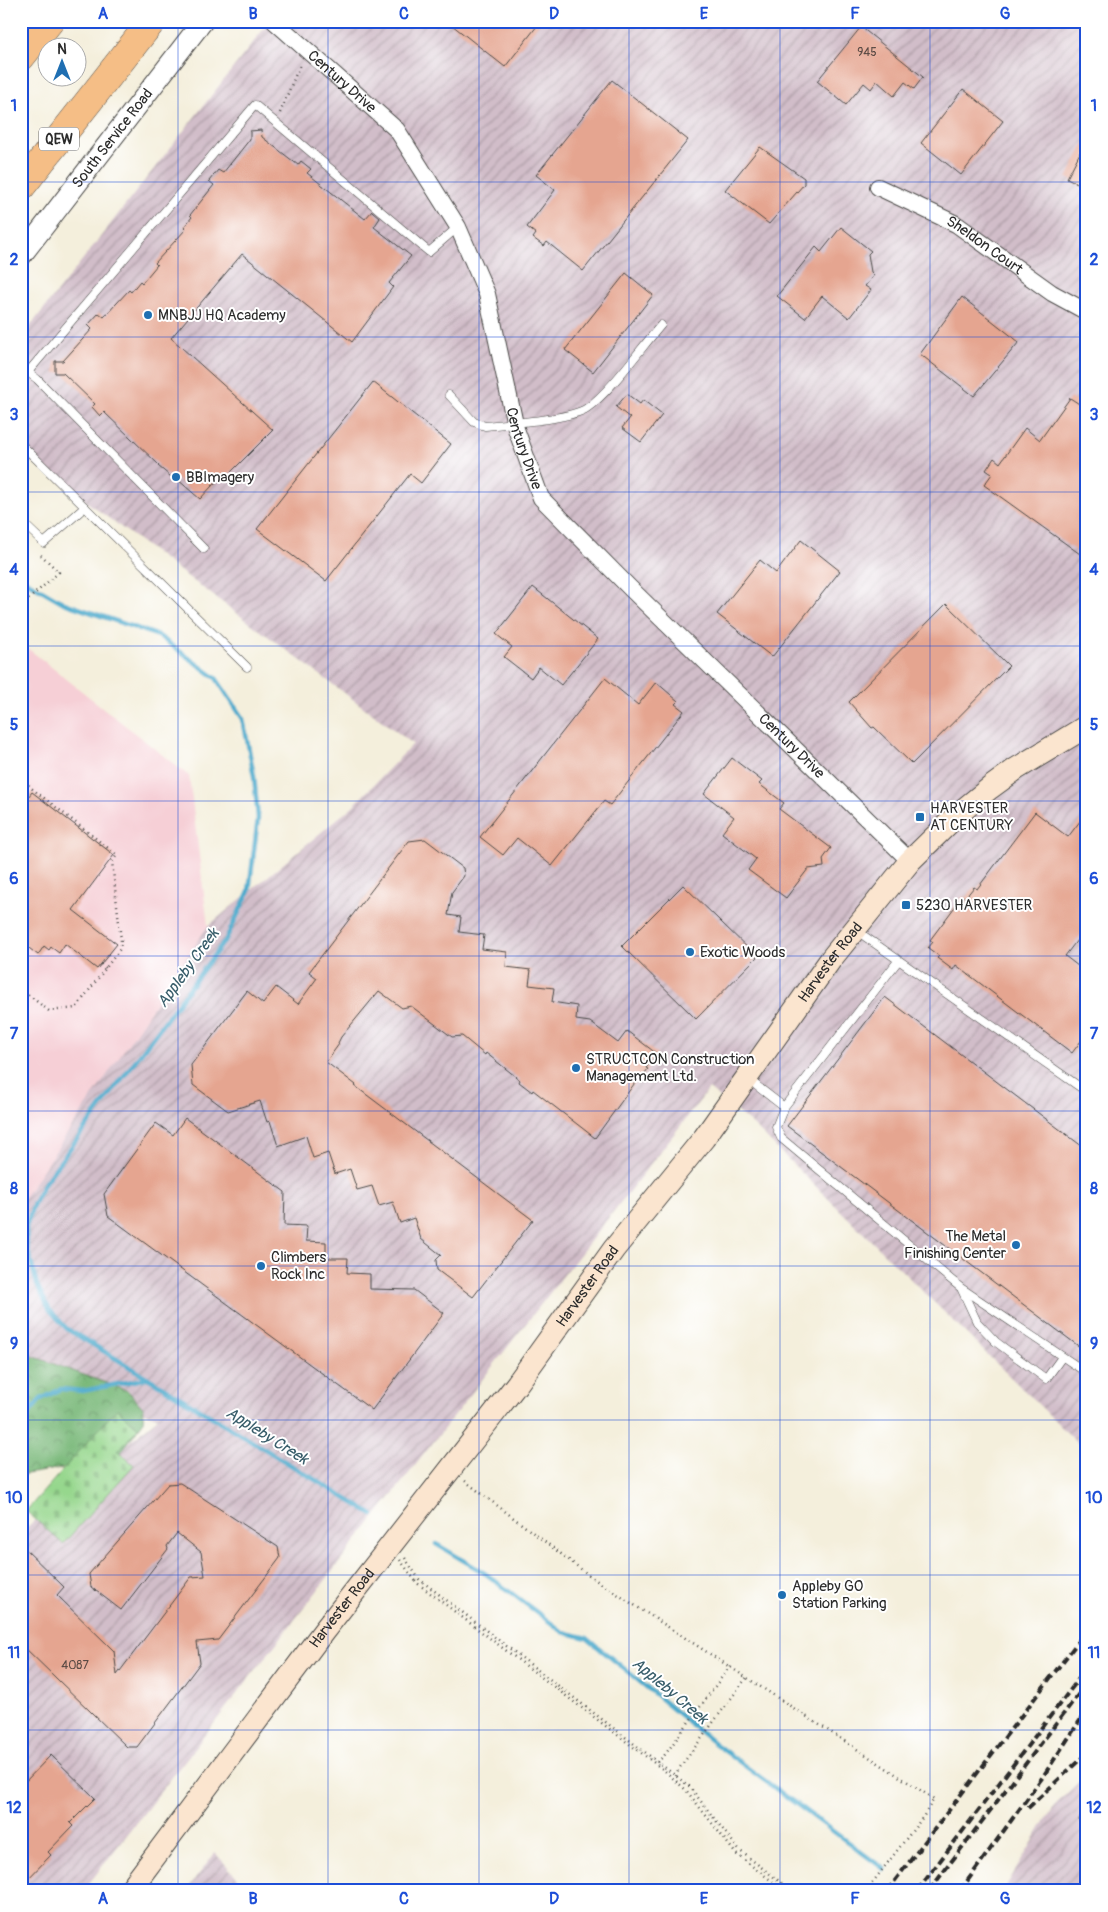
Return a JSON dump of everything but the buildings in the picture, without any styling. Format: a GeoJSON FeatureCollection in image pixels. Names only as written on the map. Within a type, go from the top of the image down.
{"type":"FeatureCollection","features":[{"type":"Feature","properties":{"kind":"highway"},"geometry":{"type":"LineString","coordinates":[[21,57],[50,21]]}},
{"type":"Feature","properties":{"kind":"highway","name":"QEW"},"geometry":{"type":"LineString","coordinates":[[21,187],[152,21]]}},
{"type":"Feature","properties":{"kind":"main road","name":"Harvester Road"},"geometry":{"type":"LineString","coordinates":[[129,1891],[323,1632],[517,1384],[614,1249],[704,1138],[830,960],[910,861],[958,814],[990,788],[1016,769],[1087,726]]}},
{"type":"Feature","properties":{"kind":"street","name":"South Service Road"},"geometry":{"type":"LineString","coordinates":[[21,256],[203,21]]}},
{"type":"Feature","properties":{"kind":"street","name":"Century Drive"},"geometry":{"type":"LineString","coordinates":[[274,21],[397,130],[458,227],[487,294],[514,422],[541,498],[630,588],[910,861]]}},
{"type":"Feature","properties":{"kind":"street","name":"Sheldon Court"},"geometry":{"type":"LineString","coordinates":[[878,187],[956,224],[1052,293],[1087,312]]}},
{"type":"Feature","properties":{"kind":"lane"},"geometry":{"type":"LineString","coordinates":[[204,549],[25,369],[255,105],[429,252],[458,227]]}},
{"type":"Feature","properties":{"kind":"lane"},"geometry":{"type":"LineString","coordinates":[[449,395],[474,422],[485,426],[570,414],[586,409],[601,395],[661,325]]}},
{"type":"Feature","properties":{"kind":"lane"},"geometry":{"type":"LineString","coordinates":[[21,444],[247,667]]}},
{"type":"Feature","properties":{"kind":"lane"},"geometry":{"type":"LineString","coordinates":[[21,521],[44,543],[85,507]]}},
{"type":"Feature","properties":{"kind":"lane"},"geometry":{"type":"LineString","coordinates":[[855,930],[1087,1092]]}},
{"type":"Feature","properties":{"kind":"lane"},"geometry":{"type":"LineString","coordinates":[[898,961],[784,1107],[776,1127],[781,1138],[961,1288],[1087,1373]]}},
{"type":"Feature","properties":{"kind":"lane"},"geometry":{"type":"LineString","coordinates":[[747,1078],[784,1107]]}},
{"type":"Feature","properties":{"kind":"lane"},"geometry":{"type":"LineString","coordinates":[[961,1288],[977,1322],[996,1342],[1046,1379],[1062,1357]]}},
{"type":"Feature","properties":{"kind":"path"},"geometry":{"type":"LineString","coordinates":[[276,122],[306,49]]}},
{"type":"Feature","properties":{"kind":"path"},"geometry":{"type":"LineString","coordinates":[[21,606],[59,572],[38,552]]}},
{"type":"Feature","properties":{"kind":"path"},"geometry":{"type":"LineString","coordinates":[[21,772],[30,787],[117,855],[112,862],[121,940],[120,949],[76,1008],[49,1011],[21,989]]}},
{"type":"Feature","properties":{"kind":"path"},"geometry":{"type":"LineString","coordinates":[[101,964],[106,968]]}},
{"type":"Feature","properties":{"kind":"path"},"geometry":{"type":"LineString","coordinates":[[447,1475],[469,1482],[594,1579],[934,1799],[923,1817],[866,1891]]}},
{"type":"Feature","properties":{"kind":"path"},"geometry":{"type":"LineString","coordinates":[[391,1546],[408,1561],[419,1579],[689,1786],[738,1850],[792,1891]]}},
{"type":"Feature","properties":{"kind":"path"},"geometry":{"type":"LineString","coordinates":[[391,1546],[417,1583],[686,1790],[736,1854],[785,1891]]}},
{"type":"Feature","properties":{"kind":"path"},"geometry":{"type":"LineString","coordinates":[[657,1762],[698,1711],[730,1666]]}},
{"type":"Feature","properties":{"kind":"path"},"geometry":{"type":"LineString","coordinates":[[676,1776],[678,1770],[748,1677]]}},
{"type":"Feature","properties":{"kind":"shaded area"},"geometry":{"type":"Polygon","coordinates":[[[270,21],[1087,21],[1087,1452],[753,1125],[709,1089],[83,1891],[21,1891],[21,1532],[158,1418],[21,1356],[21,1202],[208,926],[353,806],[413,744],[21,453],[21,338],[270,21]]]}},
{"type":"Feature","properties":{"kind":"shaded area"},"geometry":{"type":"Polygon","coordinates":[[[21,643],[189,776],[208,926],[63,1161],[21,1216],[21,643]]]}},
{"type":"Feature","properties":{"kind":"shaded area"},"geometry":{"type":"Polygon","coordinates":[[[1087,1774],[1087,1891],[1003,1891],[1055,1805],[1087,1774]]]}},
{"type":"Feature","properties":{"kind":"shaded area"},"geometry":{"type":"Polygon","coordinates":[[[215,1853],[250,1891],[186,1891],[215,1853]]]}},
{"type":"Feature","properties":{"kind":"green space"},"geometry":{"type":"Polygon","coordinates":[[[21,1352],[128,1391],[144,1409],[143,1422],[116,1459],[21,1475],[21,1352]]]}},
{"type":"Feature","properties":{"kind":"green space"},"geometry":{"type":"Polygon","coordinates":[[[117,1409],[138,1428],[118,1451],[134,1465],[63,1544],[26,1511],[117,1409]]]}},
{"type":"Feature","properties":{"kind":"waterway","name":"Appleby Creek"},"geometry":{"type":"LineString","coordinates":[[21,578],[64,603],[159,636],[216,678],[243,719],[254,776],[258,818],[249,891],[226,939],[45,1182],[34,1203],[26,1227],[27,1246],[37,1285],[49,1309],[67,1329],[148,1378]]}},
{"type":"Feature","properties":{"kind":"waterway","name":"Appleby Creek"},"geometry":{"type":"LineString","coordinates":[[21,1423],[41,1399],[61,1389],[83,1391],[148,1378],[373,1515]]}},
{"type":"Feature","properties":{"kind":"waterway","name":"Appleby Creek"},"geometry":{"type":"LineString","coordinates":[[436,1544],[486,1574],[563,1632],[587,1638],[714,1743],[884,1869]]}},
{"type":"Feature","properties":{"kind":"railway"},"geometry":{"type":"LineString","coordinates":[[887,1891],[1087,1630]]}},
{"type":"Feature","properties":{"kind":"railway"},"geometry":{"type":"LineString","coordinates":[[917,1891],[1087,1668]]}},
{"type":"Feature","properties":{"kind":"railway"},"geometry":{"type":"LineString","coordinates":[[929,1891],[1087,1683]]}},
{"type":"Feature","properties":{"kind":"railway"},"geometry":{"type":"LineString","coordinates":[[960,1891],[1042,1778],[1087,1710]]}},
{"type":"Feature","properties":{"kind":"railway"},"geometry":{"type":"LineString","coordinates":[[1028,1808],[1087,1753]]}},
{"type":"Feature","properties":{"kind":"place","name":"MNBJJ HQ Academy"},"geometry":{"type":"Point","coordinates":[148,315]}},
{"type":"Feature","properties":{"kind":"place","name":"BBImagery"},"geometry":{"type":"Point","coordinates":[176,477]}},
{"type":"Feature","properties":{"kind":"place","name":"HARVESTER AT CENTURY"},"geometry":{"type":"Point","coordinates":[920,817]}},
{"type":"Feature","properties":{"kind":"place","name":"5230 HARVESTER"},"geometry":{"type":"Point","coordinates":[906,905]}},
{"type":"Feature","properties":{"kind":"place","name":"Exotic Woods"},"geometry":{"type":"Point","coordinates":[690,952]}},
{"type":"Feature","properties":{"kind":"place","name":"STRUCTCON Construction Management Ltd."},"geometry":{"type":"Point","coordinates":[576,1068]}},
{"type":"Feature","properties":{"kind":"place","name":"The Metal Finishing Center"},"geometry":{"type":"Point","coordinates":[1016,1245]}},
{"type":"Feature","properties":{"kind":"place","name":"Climbers Rock Inc"},"geometry":{"type":"Point","coordinates":[261,1266]}},
{"type":"Feature","properties":{"kind":"place","name":"Appleby GO Station Parking"},"geometry":{"type":"Point","coordinates":[782,1595]}}]}
